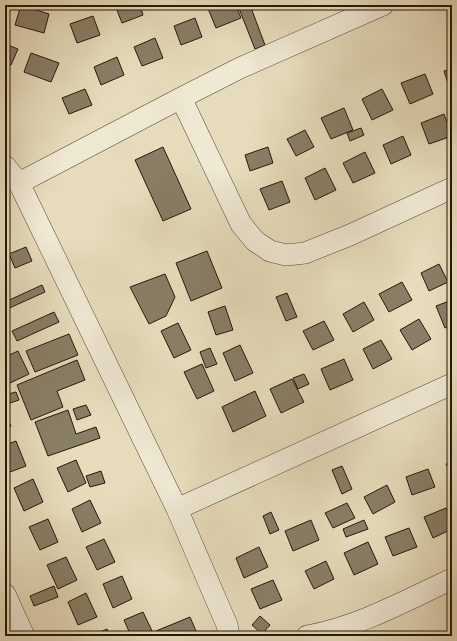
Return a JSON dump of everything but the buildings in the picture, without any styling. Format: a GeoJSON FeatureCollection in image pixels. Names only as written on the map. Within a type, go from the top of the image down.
{"type":"FeatureCollection","features":[{"type":"Feature","properties":{"kind":"street"},"geometry":{"type":"LineString","coordinates":[[19,183],[240,68],[383,5]]}},
{"type":"Feature","properties":{"kind":"street"},"geometry":{"type":"LineString","coordinates":[[181,98],[241,224],[255,241],[270,251],[286,255],[305,253],[350,235],[452,188]]}},
{"type":"Feature","properties":{"kind":"street"},"geometry":{"type":"LineString","coordinates":[[5,166],[19,183],[177,509],[227,625],[229,636]]}},
{"type":"Feature","properties":{"kind":"street"},"geometry":{"type":"LineString","coordinates":[[177,509],[452,384]]}},
{"type":"Feature","properties":{"kind":"street"},"geometry":{"type":"LineString","coordinates":[[307,636],[345,626],[385,611],[452,579]]}},
{"type":"Feature","properties":{"kind":"street"},"geometry":{"type":"LineString","coordinates":[[6,599],[24,636]]}}]}
